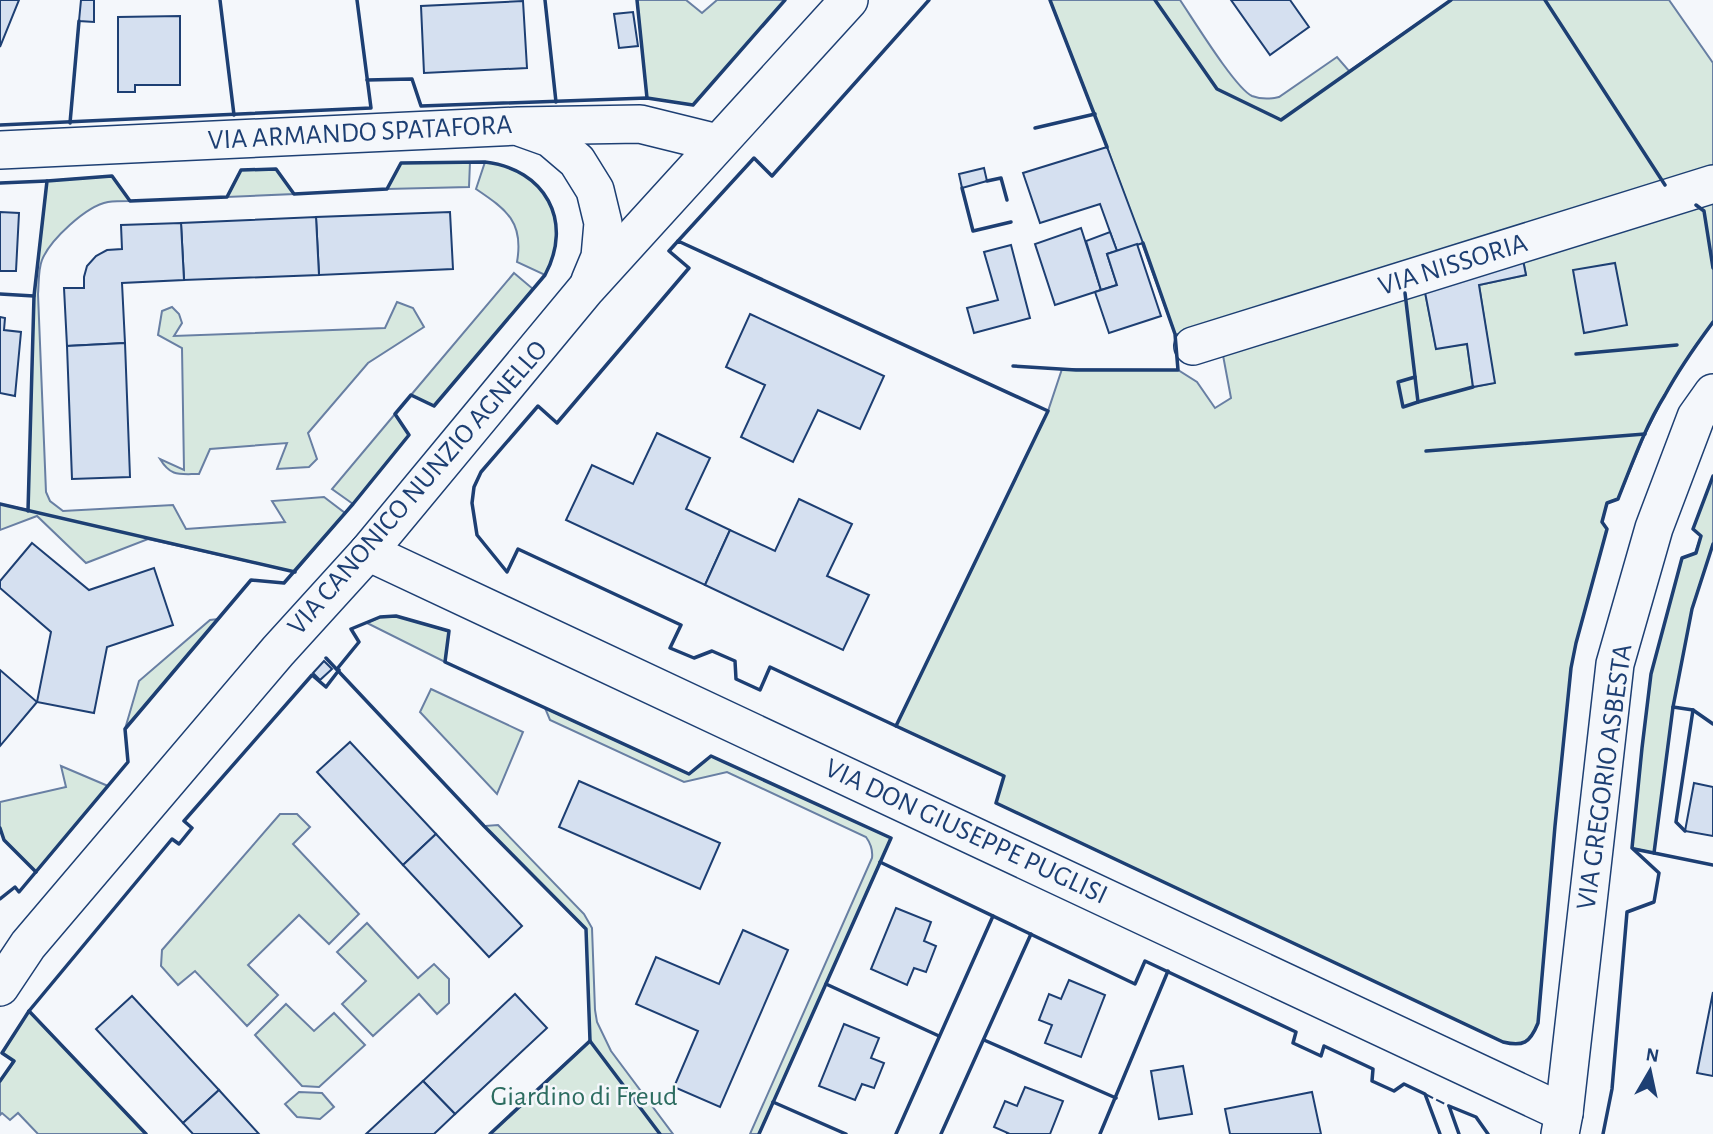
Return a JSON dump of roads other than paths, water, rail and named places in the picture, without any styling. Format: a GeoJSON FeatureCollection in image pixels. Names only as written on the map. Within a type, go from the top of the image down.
{"type":"FeatureCollection","features":[{"type":"Feature","properties":{"kind":"street","name":"VIA CANONICO NUNZIO AGNELLO"},"geometry":{"type":"LineString","coordinates":[[0,987],[28,945],[278,651],[368,551],[586,289],[849,0]]}},
{"type":"Feature","properties":{"kind":"street","name":"VIA ARMANDO SPATAFORA"},"geometry":{"type":"LineString","coordinates":[[0,150],[518,126],[639,124],[717,143]]}},
{"type":"Feature","properties":{"kind":"street"},"geometry":{"type":"LineString","coordinates":[[518,126],[550,138],[577,160],[595,190],[603,223],[600,257],[586,289]]}},
{"type":"Feature","properties":{"kind":"street","name":"VIA NISSORIA"},"geometry":{"type":"LineString","coordinates":[[1193,346],[1713,184]]}},
{"type":"Feature","properties":{"kind":"street","name":"VIA GREGORIO ASBESTA"},"geometry":{"type":"LineString","coordinates":[[1562,1123],[1615,664],[1654,528],[1696,417],[1713,393]]}},
{"type":"Feature","properties":{"kind":"street","name":"VIA DON GIUSEPPE PUGLISI"},"geometry":{"type":"LineString","coordinates":[[368,551],[1562,1123]]}},
{"type":"Feature","properties":{"kind":"park label","name":"Giardino di Freud"},"geometry":{"type":"Point","coordinates":[584,1097]}}]}
